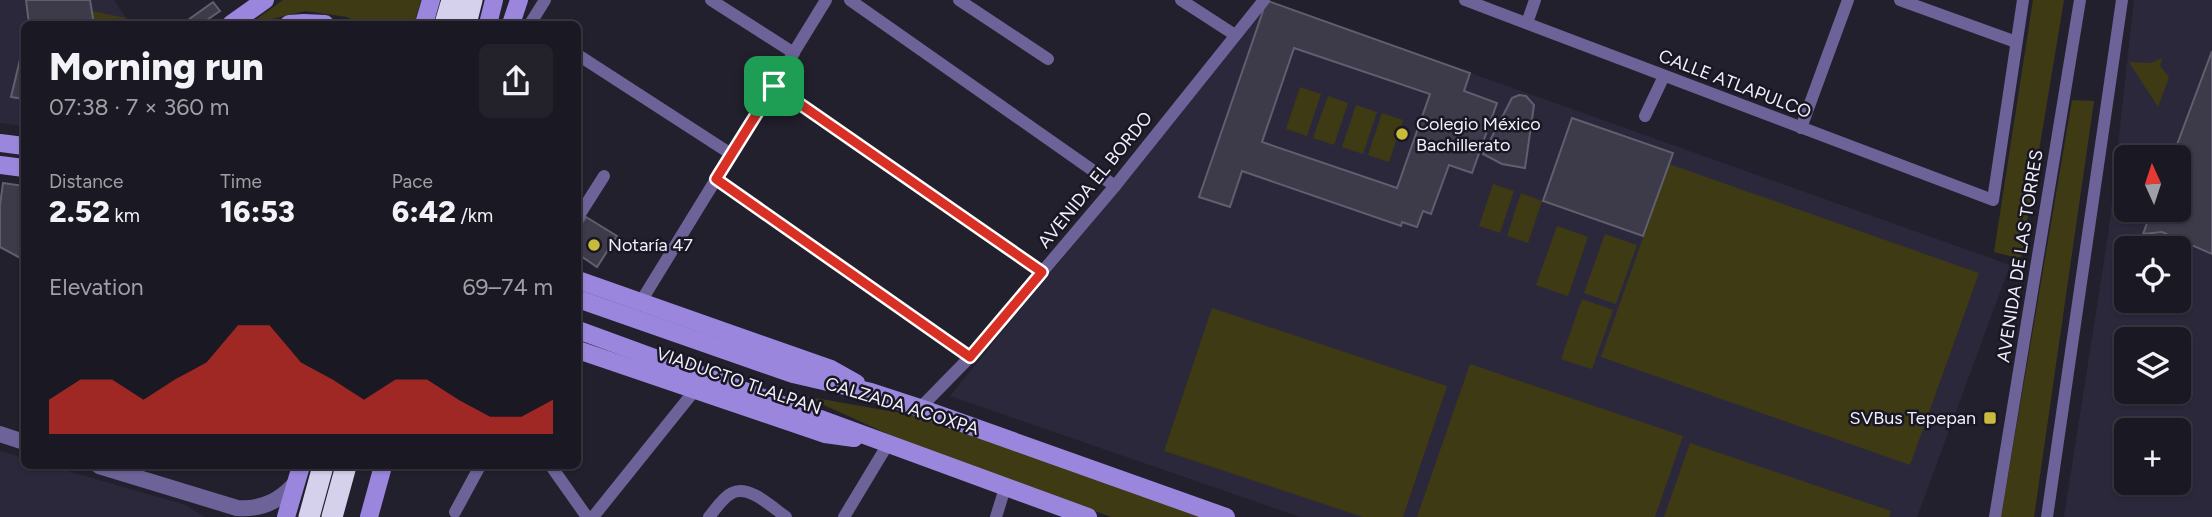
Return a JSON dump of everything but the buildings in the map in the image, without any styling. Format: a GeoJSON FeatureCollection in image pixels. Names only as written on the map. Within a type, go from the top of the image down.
{"type":"FeatureCollection","features":[{"type":"Feature","properties":{"kind":"highway"},"geometry":{"type":"LineString","coordinates":[[446,21],[452,0]]}},
{"type":"Feature","properties":{"kind":"highway"},"geometry":{"type":"LineString","coordinates":[[467,21],[472,0]]}},
{"type":"Feature","properties":{"kind":"highway"},"geometry":{"type":"LineString","coordinates":[[309,517],[322,469]]}},
{"type":"Feature","properties":{"kind":"highway"},"geometry":{"type":"LineString","coordinates":[[332,517],[345,469]]}},
{"type":"Feature","properties":{"kind":"main road"},"geometry":{"type":"LineString","coordinates":[[235,21],[265,0]]}},
{"type":"Feature","properties":{"kind":"main road"},"geometry":{"type":"LineString","coordinates":[[425,21],[431,0]]}},
{"type":"Feature","properties":{"kind":"main road"},"geometry":{"type":"LineString","coordinates":[[489,21],[494,0]]}},
{"type":"Feature","properties":{"kind":"main road"},"geometry":{"type":"LineString","coordinates":[[519,0],[521,21]]}},
{"type":"Feature","properties":{"kind":"main road"},"geometry":{"type":"LineString","coordinates":[[0,165],[21,167]]}},
{"type":"Feature","properties":{"kind":"main road"},"geometry":{"type":"LineString","coordinates":[[581,281],[831,369],[871,392]]}},
{"type":"Feature","properties":{"kind":"main road","name":"CALZADA ACOXPA"},"geometry":{"type":"LineString","coordinates":[[581,300],[793,374],[871,392],[920,408],[1226,517]]}},
{"type":"Feature","properties":{"kind":"main road","name":"CALZADA ACOXPA"},"geometry":{"type":"LineString","coordinates":[[581,331],[1088,517]]}},
{"type":"Feature","properties":{"kind":"main road","name":"VIADUCTO TLALPAN"},"geometry":{"type":"LineString","coordinates":[[581,351],[825,434],[888,444]]}},
{"type":"Feature","properties":{"kind":"main road"},"geometry":{"type":"LineString","coordinates":[[369,517],[379,471]]}},
{"type":"Feature","properties":{"kind":"main road"},"geometry":{"type":"LineString","coordinates":[[286,517],[299,473]]}},
{"type":"Feature","properties":{"kind":"street"},"geometry":{"type":"LineString","coordinates":[[523,21],[545,0]]}},
{"type":"Feature","properties":{"kind":"street"},"geometry":{"type":"LineString","coordinates":[[711,0],[794,53]]}},
{"type":"Feature","properties":{"kind":"street"},"geometry":{"type":"LineString","coordinates":[[640,303],[826,0]]}},
{"type":"Feature","properties":{"kind":"street"},"geometry":{"type":"LineString","coordinates":[[850,0],[1115,186]]}},
{"type":"Feature","properties":{"kind":"street"},"geometry":{"type":"LineString","coordinates":[[959,0],[1048,59]]}},
{"type":"Feature","properties":{"kind":"street"},"geometry":{"type":"LineString","coordinates":[[1181,0],[1235,35]]}},
{"type":"Feature","properties":{"kind":"street","name":"AVENIDA EL BORDO"},"geometry":{"type":"LineString","coordinates":[[920,408],[970,357],[1115,186],[1264,0]]}},
{"type":"Feature","properties":{"kind":"street","name":"CALLE ATLAPULCO"},"geometry":{"type":"LineString","coordinates":[[1465,0],[1993,200],[2016,42]]}},
{"type":"Feature","properties":{"kind":"street"},"geometry":{"type":"LineString","coordinates":[[1527,23],[1535,0]]}},
{"type":"Feature","properties":{"kind":"street"},"geometry":{"type":"LineString","coordinates":[[1801,128],[1848,0]]}},
{"type":"Feature","properties":{"kind":"street"},"geometry":{"type":"LineString","coordinates":[[1900,0],[2016,42],[2023,0]]}},
{"type":"Feature","properties":{"kind":"street","name":"AVENIDA DE LAS TORRES"},"geometry":{"type":"LineString","coordinates":[[1995,517],[2080,0]]}},
{"type":"Feature","properties":{"kind":"street"},"geometry":{"type":"LineString","coordinates":[[2047,517],[2122,0]]}},
{"type":"Feature","properties":{"kind":"street"},"geometry":{"type":"LineString","coordinates":[[581,57],[730,154]]}},
{"type":"Feature","properties":{"kind":"street"},"geometry":{"type":"LineString","coordinates":[[1645,116],[1664,76]]}},
{"type":"Feature","properties":{"kind":"street"},"geometry":{"type":"LineString","coordinates":[[774,86],[1042,272]]}},
{"type":"Feature","properties":{"kind":"street"},"geometry":{"type":"LineString","coordinates":[[581,212],[604,176]]}},
{"type":"Feature","properties":{"kind":"street"},"geometry":{"type":"LineString","coordinates":[[716,179],[970,357]]}},
{"type":"Feature","properties":{"kind":"street"},"geometry":{"type":"LineString","coordinates":[[593,517],[695,390]]}},
{"type":"Feature","properties":{"kind":"street"},"geometry":{"type":"LineString","coordinates":[[0,434],[21,441]]}},
{"type":"Feature","properties":{"kind":"street"},"geometry":{"type":"LineString","coordinates":[[844,517],[888,444]]}},
{"type":"Feature","properties":{"kind":"street"},"geometry":{"type":"LineString","coordinates":[[108,469],[227,511],[270,504],[285,494],[299,473]]}},
{"type":"Feature","properties":{"kind":"street"},"geometry":{"type":"LineString","coordinates":[[455,512],[478,469]]}},
{"type":"Feature","properties":{"kind":"street"},"geometry":{"type":"LineString","coordinates":[[553,469],[587,517]]}},
{"type":"Feature","properties":{"kind":"street"},"geometry":{"type":"LineString","coordinates":[[996,517],[1005,488]]}},
{"type":"Feature","properties":{"kind":"street"},"geometry":{"type":"LineString","coordinates":[[709,517],[734,491],[750,493],[786,517]]}},
{"type":"Feature","properties":{"kind":"shaded area"},"geometry":{"type":"Polygon","coordinates":[[[0,0],[114,0],[128,21],[21,21],[21,126],[0,123],[0,0]]]}},
{"type":"Feature","properties":{"kind":"shaded area"},"geometry":{"type":"Polygon","coordinates":[[[283,0],[421,0],[415,21],[354,21],[347,17],[305,11],[268,21],[254,21],[283,0]]]}},
{"type":"Feature","properties":{"kind":"shaded area"},"geometry":{"type":"Polygon","coordinates":[[[2033,0],[2064,0],[2021,259],[1994,252],[2033,0]]]}},
{"type":"Feature","properties":{"kind":"shaded area"},"geometry":{"type":"Polygon","coordinates":[[[2134,0],[2212,0],[2212,517],[2064,517],[2114,182],[2114,222],[2191,222],[2191,145],[2118,145],[2134,0]]]}},
{"type":"Feature","properties":{"kind":"shaded area","name":"Colegio México Bachillerato"},"geometry":{"type":"Polygon","coordinates":[[[1271,2],[2010,265],[1917,517],[1300,517],[950,396],[1271,2]]]}},
{"type":"Feature","properties":{"kind":"shaded area"},"geometry":{"type":"Polygon","coordinates":[[[92,11],[126,18],[128,21],[94,21],[92,11]]]}},
{"type":"Feature","properties":{"kind":"shaded area"},"geometry":{"type":"Polygon","coordinates":[[[2162,58],[2160,66],[2169,77],[2158,107],[2129,62],[2151,63],[2162,58]]]}},
{"type":"Feature","properties":{"kind":"shaded area"},"geometry":{"type":"Polygon","coordinates":[[[1300,87],[1321,94],[1307,136],[1286,129],[1300,87]]]}},
{"type":"Feature","properties":{"kind":"shaded area"},"geometry":{"type":"Polygon","coordinates":[[[1328,96],[1348,103],[1334,145],[1313,138],[1328,96]]]}},
{"type":"Feature","properties":{"kind":"shaded area"},"geometry":{"type":"Polygon","coordinates":[[[2072,100],[2094,101],[2034,517],[2001,517],[2072,100]]]}},
{"type":"Feature","properties":{"kind":"shaded area"},"geometry":{"type":"Polygon","coordinates":[[[1356,105],[1377,112],[1363,154],[1342,147],[1356,105]]]}},
{"type":"Feature","properties":{"kind":"shaded area"},"geometry":{"type":"Polygon","coordinates":[[[1382,113],[1403,120],[1389,162],[1368,155],[1382,113]]]}},
{"type":"Feature","properties":{"kind":"shaded area"},"geometry":{"type":"Polygon","coordinates":[[[1669,164],[1979,273],[1910,465],[1601,357],[1669,164]]]}},
{"type":"Feature","properties":{"kind":"shaded area"},"geometry":{"type":"Polygon","coordinates":[[[1493,184],[1514,191],[1500,233],[1479,226],[1493,184]]]}},
{"type":"Feature","properties":{"kind":"shaded area"},"geometry":{"type":"Polygon","coordinates":[[[1521,193],[1542,201],[1528,243],[1507,236],[1521,193]]]}},
{"type":"Feature","properties":{"kind":"shaded area"},"geometry":{"type":"Polygon","coordinates":[[[1557,226],[1588,237],[1568,296],[1536,285],[1557,226]]]}},
{"type":"Feature","properties":{"kind":"shaded area"},"geometry":{"type":"Polygon","coordinates":[[[1605,234],[1637,245],[1616,304],[1584,293],[1605,234]]]}},
{"type":"Feature","properties":{"kind":"shaded area"},"geometry":{"type":"Polygon","coordinates":[[[1582,299],[1613,310],[1592,369],[1561,359],[1582,299]]]}},
{"type":"Feature","properties":{"kind":"shaded area"},"geometry":{"type":"Polygon","coordinates":[[[1212,308],[1447,386],[1403,517],[1363,517],[1164,451],[1212,308]]]}},
{"type":"Feature","properties":{"kind":"shaded area"},"geometry":{"type":"Polygon","coordinates":[[[1470,364],[1683,436],[1655,517],[1417,517],[1470,364]]]}},
{"type":"Feature","properties":{"kind":"shaded area"},"geometry":{"type":"Polygon","coordinates":[[[804,396],[923,417],[1206,517],[1111,517],[901,440],[804,396]]]}},
{"type":"Feature","properties":{"kind":"shaded area"},"geometry":{"type":"Polygon","coordinates":[[[1690,443],[1891,511],[1889,517],[1664,517],[1690,443]]]}},
{"type":"Feature","properties":{"kind":"shaded area"},"geometry":{"type":"Polygon","coordinates":[[[0,451],[21,457],[21,469],[60,469],[186,505],[204,517],[0,517],[0,451]]]}},
{"type":"Feature","properties":{"kind":"place","name":"Colegio México Bachillerato"},"geometry":{"type":"Point","coordinates":[1402,134]}},
{"type":"Feature","properties":{"kind":"place","name":"Notaría 47"},"geometry":{"type":"Point","coordinates":[594,245]}},
{"type":"Feature","properties":{"kind":"place","name":"SVBus Tepepan"},"geometry":{"type":"Point","coordinates":[1990,418]}},
{"type":"Feature","properties":{"kind":"route"},"geometry":{"type":"LineString","coordinates":[[774,86],[1042,272],[970,357],[716,179],[774,86]]}}]}
